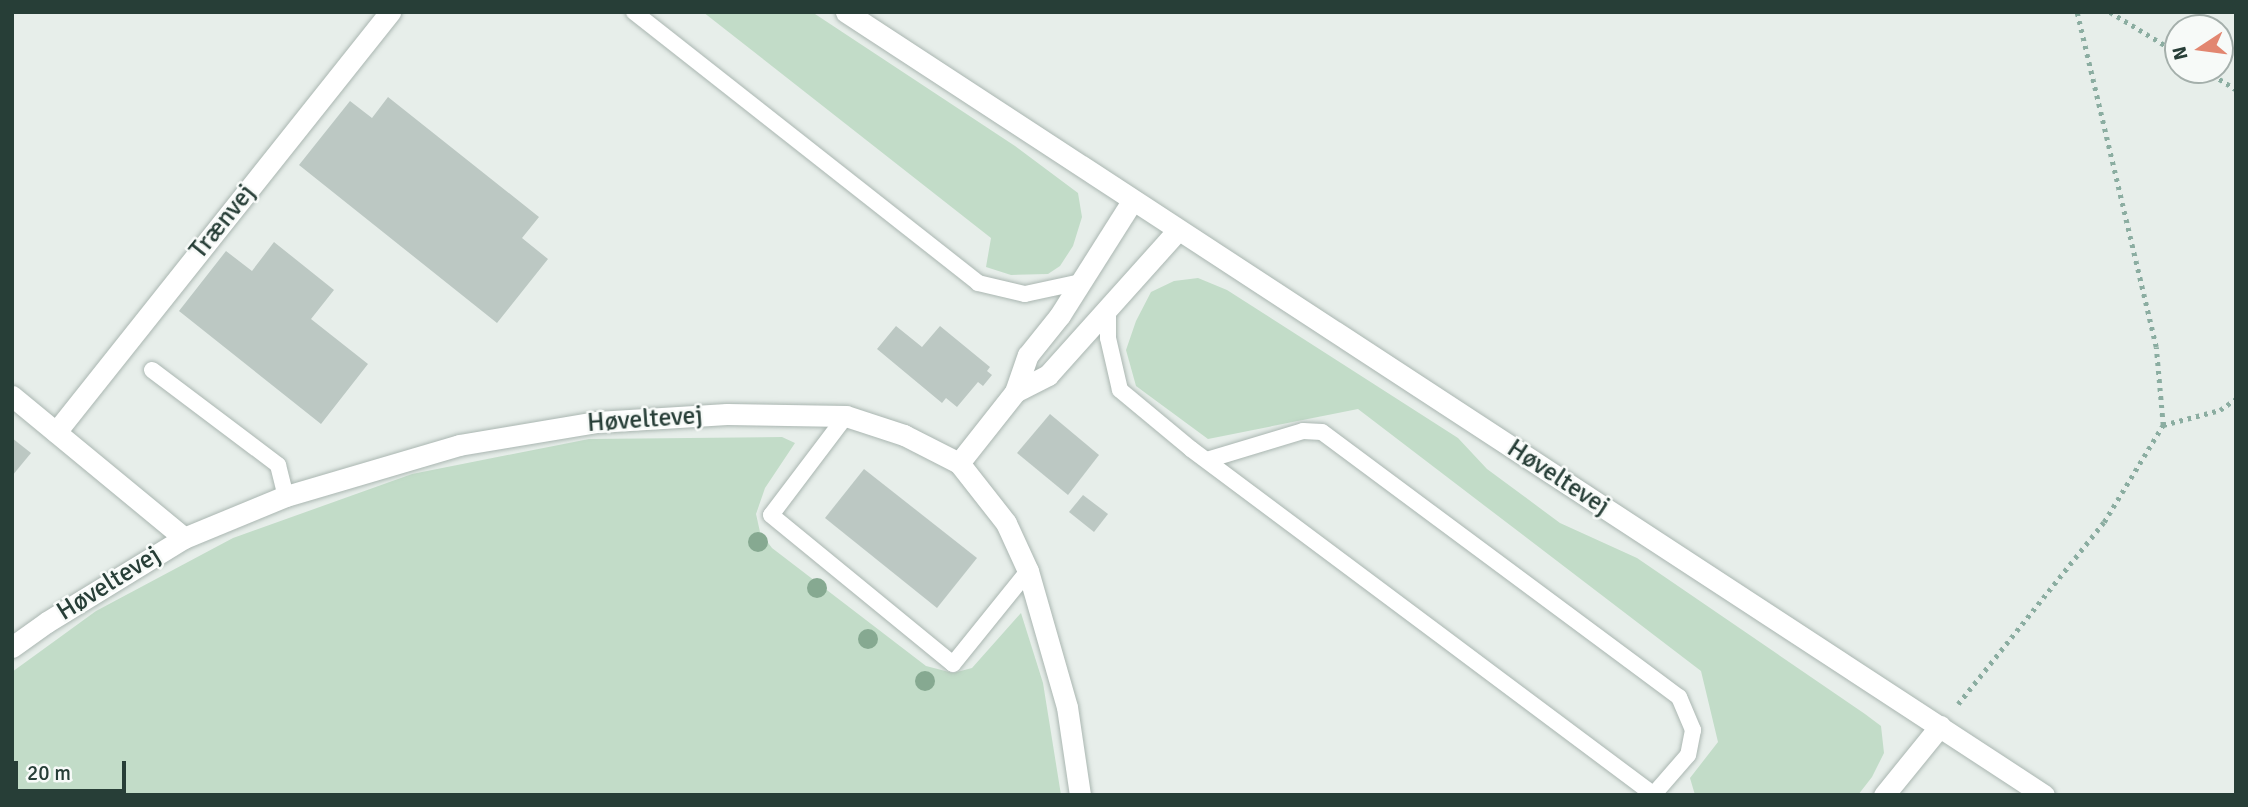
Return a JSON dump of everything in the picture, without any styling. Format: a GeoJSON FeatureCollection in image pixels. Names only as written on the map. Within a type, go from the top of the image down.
{"type":"FeatureCollection","features":[{"type":"Feature","properties":{"kind":"street","name":"Trænvej"},"geometry":{"type":"LineString","coordinates":[[56,432],[390,12]]}},
{"type":"Feature","properties":{"kind":"street","name":"Høveltevej"},"geometry":{"type":"LineString","coordinates":[[846,12],[1177,231],[2044,795]]}},
{"type":"Feature","properties":{"kind":"street"},"geometry":{"type":"LineString","coordinates":[[959,463],[1015,392],[1028,355],[1060,315],[1132,201]]}},
{"type":"Feature","properties":{"kind":"street"},"geometry":{"type":"LineString","coordinates":[[1015,392],[1048,375],[1177,231]]}},
{"type":"Feature","properties":{"kind":"street"},"geometry":{"type":"LineString","coordinates":[[12,396],[184,538]]}},
{"type":"Feature","properties":{"kind":"street","name":"Høveltevej"},"geometry":{"type":"LineString","coordinates":[[12,647],[47,622],[184,538],[286,496],[459,445],[597,422],[727,414],[846,416],[904,435],[959,463],[1006,523],[1028,571],[1068,707],[1080,795]]}},
{"type":"Feature","properties":{"kind":"street"},"geometry":{"type":"LineString","coordinates":[[1884,795],[1940,726]]}},
{"type":"Feature","properties":{"kind":"lane"},"geometry":{"type":"LineString","coordinates":[[634,12],[978,283],[1025,294],[1081,282]]}},
{"type":"Feature","properties":{"kind":"lane"},"geometry":{"type":"LineString","coordinates":[[1108,308],[1108,338],[1119,390],[1207,460],[1654,794],[1688,755],[1693,730],[1679,698],[1322,432],[1303,431],[1207,460]]}},
{"type":"Feature","properties":{"kind":"lane"},"geometry":{"type":"LineString","coordinates":[[152,370],[278,465],[286,496]]}},
{"type":"Feature","properties":{"kind":"lane"},"geometry":{"type":"LineString","coordinates":[[846,416],[771,515],[953,664],[1028,571]]}},
{"type":"Feature","properties":{"kind":"path"},"geometry":{"type":"LineString","coordinates":[[1940,726],[2104,522],[2163,425],[2156,347],[2077,12]]}},
{"type":"Feature","properties":{"kind":"path"},"geometry":{"type":"LineString","coordinates":[[2110,12],[2164,45]]}},
{"type":"Feature","properties":{"kind":"path"},"geometry":{"type":"LineString","coordinates":[[2163,425],[2220,410],[2236,399]]}},
{"type":"Feature","properties":{"kind":"green space"},"geometry":{"type":"Polygon","coordinates":[[[703,12],[812,12],[1015,146],[1078,193],[1082,217],[1073,246],[1060,266],[1048,274],[1011,275],[986,267],[991,238],[703,12]]]}},
{"type":"Feature","properties":{"kind":"green space"},"geometry":{"type":"Polygon","coordinates":[[[1198,278],[1227,290],[1458,438],[1487,469],[1560,523],[1637,558],[1865,714],[1881,726],[1884,753],[1872,777],[1858,795],[1695,795],[1690,778],[1718,742],[1701,671],[1358,409],[1208,439],[1136,386],[1126,350],[1136,321],[1151,292],[1174,281],[1198,278]]]}},
{"type":"Feature","properties":{"kind":"green space"},"geometry":{"type":"Polygon","coordinates":[[[782,437],[795,443],[765,488],[756,514],[760,532],[772,548],[926,666],[953,673],[972,668],[1021,613],[1043,683],[1061,795],[12,795],[12,672],[96,611],[233,538],[412,474],[589,439],[782,437]]]}},
{"type":"Feature","properties":{"kind":"building"},"geometry":{"type":"Polygon","coordinates":[[[388,97],[539,217],[522,238],[548,259],[497,323],[299,165],[350,101],[372,118],[388,97]]]}},
{"type":"Feature","properties":{"kind":"building"},"geometry":{"type":"Polygon","coordinates":[[[274,242],[334,290],[311,319],[368,364],[321,424],[179,311],[226,251],[252,271],[274,242]]]}},
{"type":"Feature","properties":{"kind":"building"},"geometry":{"type":"Polygon","coordinates":[[[896,326],[922,347],[940,326],[990,367],[987,371],[992,375],[983,386],[978,382],[957,407],[946,398],[942,403],[877,349],[896,326]]]}},
{"type":"Feature","properties":{"kind":"building"},"geometry":{"type":"Polygon","coordinates":[[[1050,414],[1099,455],[1068,495],[1017,453],[1050,414]]]}},
{"type":"Feature","properties":{"kind":"building"},"geometry":{"type":"Polygon","coordinates":[[[12,438],[31,453],[12,476],[12,438]]]}},
{"type":"Feature","properties":{"kind":"building"},"geometry":{"type":"Polygon","coordinates":[[[864,469],[977,558],[937,608],[825,518],[864,469]]]}},
{"type":"Feature","properties":{"kind":"building"},"geometry":{"type":"Polygon","coordinates":[[[1083,495],[1108,514],[1094,532],[1069,512],[1083,495]]]}}]}
